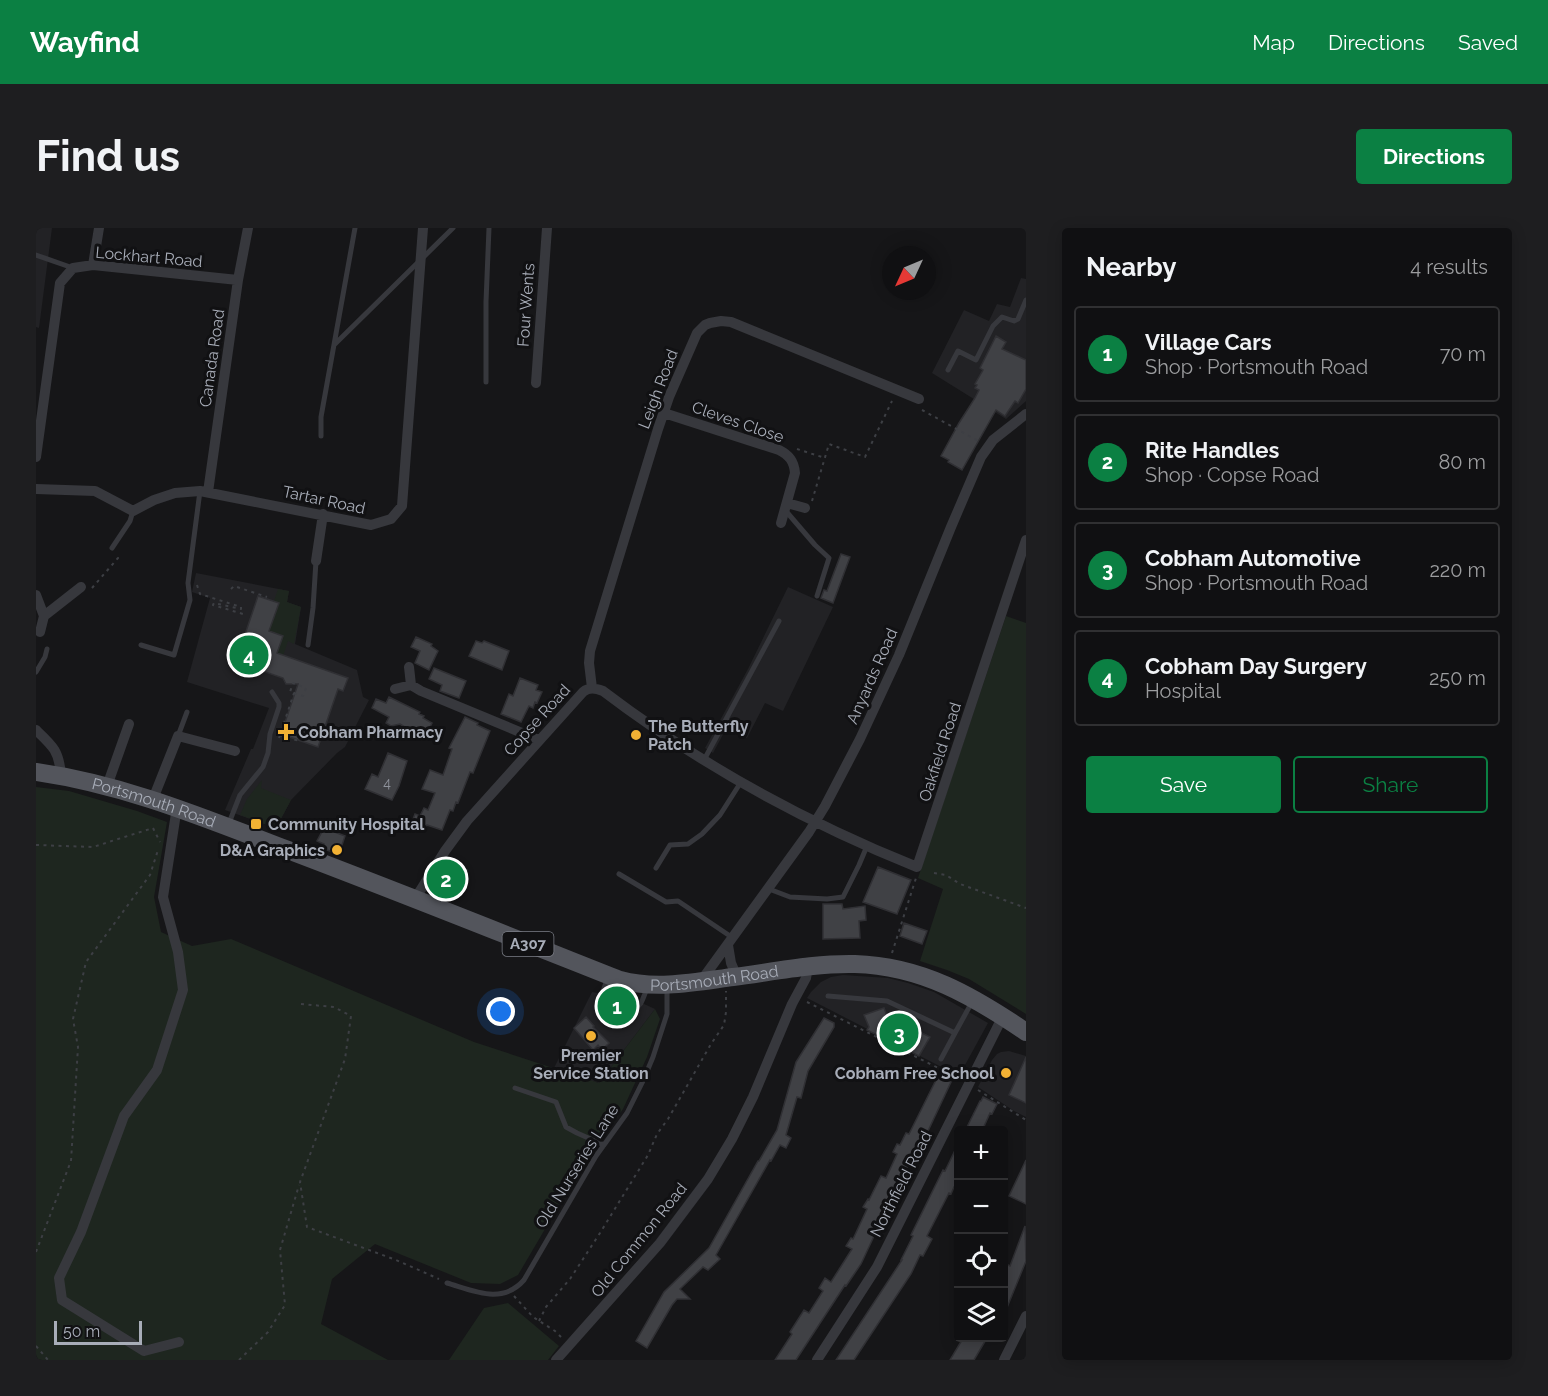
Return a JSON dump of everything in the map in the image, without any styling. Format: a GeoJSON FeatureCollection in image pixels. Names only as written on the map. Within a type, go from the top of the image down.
{"type":"FeatureCollection","features":[{"type":"Feature","properties":{"kind":"main road","name":"Portsmouth Road"},"geometry":{"type":"LineString","coordinates":[[36,772],[61,775],[107,786],[177,807],[631,983],[700,982],[854,964],[887,967],[949,985],[974,998],[1026,1032]]}},
{"type":"Feature","properties":{"kind":"street"},"geometry":{"type":"LineString","coordinates":[[93,266],[99,228]]}},
{"type":"Feature","properties":{"kind":"street","name":"Canada Road"},"geometry":{"type":"LineString","coordinates":[[204,491],[248,228]]}},
{"type":"Feature","properties":{"kind":"street","name":"Tartar Road"},"geometry":{"type":"LineString","coordinates":[[133,511],[154,500],[175,493],[204,491],[371,525],[391,519],[402,506],[423,228]]}},
{"type":"Feature","properties":{"kind":"street","name":"Four Wents"},"geometry":{"type":"LineString","coordinates":[[536,383],[547,228]]}},
{"type":"Feature","properties":{"kind":"street","name":"Lockhart Road"},"geometry":{"type":"LineString","coordinates":[[36,458],[60,283],[74,268],[93,266],[238,280]]}},
{"type":"Feature","properties":{"kind":"street","name":"Leigh Road"},"geometry":{"type":"LineString","coordinates":[[592,688],[590,651],[664,413],[697,333],[705,325],[721,321],[732,322],[919,399]]}},
{"type":"Feature","properties":{"kind":"street","name":"Cleves Close"},"geometry":{"type":"LineString","coordinates":[[664,413],[781,451],[789,456],[794,467],[794,479],[781,523]]}},
{"type":"Feature","properties":{"kind":"street","name":"Anyards Road"},"geometry":{"type":"LineString","coordinates":[[700,982],[816,822],[860,739],[899,655],[977,465],[987,446],[1026,414]]}},
{"type":"Feature","properties":{"kind":"street"},"geometry":{"type":"LineString","coordinates":[[36,489],[95,491],[133,511]]}},
{"type":"Feature","properties":{"kind":"street"},"geometry":{"type":"LineString","coordinates":[[786,506],[805,508]]}},
{"type":"Feature","properties":{"kind":"street"},"geometry":{"type":"LineString","coordinates":[[316,561],[322,514]]}},
{"type":"Feature","properties":{"kind":"street","name":"Oakfield Road"},"geometry":{"type":"LineString","coordinates":[[917,867],[1026,540]]}},
{"type":"Feature","properties":{"kind":"street"},"geometry":{"type":"LineString","coordinates":[[44,616],[81,587]]}},
{"type":"Feature","properties":{"kind":"street"},"geometry":{"type":"LineString","coordinates":[[36,595],[44,616],[40,632]]}},
{"type":"Feature","properties":{"kind":"street"},"geometry":{"type":"LineString","coordinates":[[409,667],[411,686]]}},
{"type":"Feature","properties":{"kind":"street"},"geometry":{"type":"LineString","coordinates":[[395,689],[411,686],[539,740]]}},
{"type":"Feature","properties":{"kind":"street","name":"Copse Road"},"geometry":{"type":"LineString","coordinates":[[415,899],[467,821],[583,692],[592,688],[603,691],[704,760],[816,822]]}},
{"type":"Feature","properties":{"kind":"street"},"geometry":{"type":"LineString","coordinates":[[107,786],[129,724]]}},
{"type":"Feature","properties":{"kind":"street"},"geometry":{"type":"LineString","coordinates":[[36,730],[55,750],[60,761],[61,775]]}},
{"type":"Feature","properties":{"kind":"street"},"geometry":{"type":"LineString","coordinates":[[153,799],[178,736],[235,751]]}},
{"type":"Feature","properties":{"kind":"street"},"geometry":{"type":"LineString","coordinates":[[177,807],[163,897],[178,952],[183,990],[157,1070],[124,1116],[81,1232],[59,1278],[62,1300],[144,1351],[179,1341]]}},
{"type":"Feature","properties":{"kind":"street"},"geometry":{"type":"LineString","coordinates":[[816,822],[917,867]]}},
{"type":"Feature","properties":{"kind":"street"},"geometry":{"type":"LineString","coordinates":[[730,941],[731,963],[737,976]]}},
{"type":"Feature","properties":{"kind":"street","name":"Old Common Road"},"geometry":{"type":"LineString","coordinates":[[556,1360],[660,1243],[708,1179],[753,1097],[796,996],[806,978],[807,968]]}},
{"type":"Feature","properties":{"kind":"street","name":"Northfield Road"},"geometry":{"type":"LineString","coordinates":[[817,1360],[877,1267],[1002,1016]]}},
{"type":"Feature","properties":{"kind":"street"},"geometry":{"type":"LineString","coordinates":[[1006,1359],[1026,1316]]}},
{"type":"Feature","properties":{"kind":"lane"},"geometry":{"type":"LineString","coordinates":[[321,436],[321,417],[355,228]]}},
{"type":"Feature","properties":{"kind":"lane"},"geometry":{"type":"LineString","coordinates":[[335,344],[453,228]]}},
{"type":"Feature","properties":{"kind":"lane"},"geometry":{"type":"LineString","coordinates":[[486,382],[489,228]]}},
{"type":"Feature","properties":{"kind":"lane"},"geometry":{"type":"LineString","coordinates":[[36,255],[74,268]]}},
{"type":"Feature","properties":{"kind":"lane"},"geometry":{"type":"LineString","coordinates":[[948,370],[958,351],[976,360],[993,326],[1002,317],[1014,321],[1018,319],[1026,300]]}},
{"type":"Feature","properties":{"kind":"lane"},"geometry":{"type":"LineString","coordinates":[[141,645],[174,655],[190,600],[188,583],[204,491]]}},
{"type":"Feature","properties":{"kind":"lane"},"geometry":{"type":"LineString","coordinates":[[786,506],[803,530],[829,558],[817,596]]}},
{"type":"Feature","properties":{"kind":"lane"},"geometry":{"type":"LineString","coordinates":[[112,548],[130,521],[133,511]]}},
{"type":"Feature","properties":{"kind":"lane"},"geometry":{"type":"LineString","coordinates":[[308,645],[316,561]]}},
{"type":"Feature","properties":{"kind":"lane"},"geometry":{"type":"LineString","coordinates":[[704,760],[779,621]]}},
{"type":"Feature","properties":{"kind":"lane"},"geometry":{"type":"LineString","coordinates":[[36,672],[47,649]]}},
{"type":"Feature","properties":{"kind":"lane"},"geometry":{"type":"LineString","coordinates":[[228,827],[238,800],[263,767],[268,753],[270,734],[279,707],[272,692]]}},
{"type":"Feature","properties":{"kind":"lane"},"geometry":{"type":"LineString","coordinates":[[178,736],[187,712]]}},
{"type":"Feature","properties":{"kind":"lane"},"geometry":{"type":"LineString","coordinates":[[726,720],[742,728]]}},
{"type":"Feature","properties":{"kind":"lane"},"geometry":{"type":"LineString","coordinates":[[656,868],[670,844],[688,844],[711,826],[741,782]]}},
{"type":"Feature","properties":{"kind":"lane"},"geometry":{"type":"LineString","coordinates":[[769,889],[790,897],[827,899],[843,897],[867,846]]}},
{"type":"Feature","properties":{"kind":"lane"},"geometry":{"type":"LineString","coordinates":[[619,874],[666,902],[678,901],[730,941]]}},
{"type":"Feature","properties":{"kind":"lane"},"geometry":{"type":"LineString","coordinates":[[609,975],[601,1004],[611,1022],[616,1022],[632,1011],[658,984]]}},
{"type":"Feature","properties":{"kind":"lane","name":"Old Nurseries Lane"},"geometry":{"type":"LineString","coordinates":[[510,1291],[518,1286],[531,1268],[604,1145],[627,1113],[653,1058],[667,1014],[658,984]]}},
{"type":"Feature","properties":{"kind":"lane"},"geometry":{"type":"LineString","coordinates":[[828,996],[887,1002],[955,1033]]}},
{"type":"Feature","properties":{"kind":"lane"},"geometry":{"type":"LineString","coordinates":[[941,1059],[974,998]]}},
{"type":"Feature","properties":{"kind":"lane"},"geometry":{"type":"LineString","coordinates":[[515,1088],[556,1102],[566,1126],[604,1145]]}},
{"type":"Feature","properties":{"kind":"lane"},"geometry":{"type":"LineString","coordinates":[[447,1283],[489,1294],[503,1294],[510,1291]]}},
{"type":"Feature","properties":{"kind":"path"},"geometry":{"type":"LineString","coordinates":[[803,530],[829,444],[865,457],[897,390]]}},
{"type":"Feature","properties":{"kind":"path"},"geometry":{"type":"LineString","coordinates":[[919,399],[916,407],[987,446]]}},
{"type":"Feature","properties":{"kind":"path"},"geometry":{"type":"LineString","coordinates":[[781,451],[783,445],[825,458]]}},
{"type":"Feature","properties":{"kind":"path"},"geometry":{"type":"LineString","coordinates":[[81,587],[83,586],[87,591],[94,586],[118,558],[108,552],[112,548]]}},
{"type":"Feature","properties":{"kind":"path"},"geometry":{"type":"LineString","coordinates":[[188,583],[198,585],[200,594],[241,607],[241,609],[214,603],[213,605]]}},
{"type":"Feature","properties":{"kind":"path"},"geometry":{"type":"LineString","coordinates":[[231,589],[234,586],[267,597]]}},
{"type":"Feature","properties":{"kind":"path"},"geometry":{"type":"LineString","coordinates":[[211,597],[213,605]]}},
{"type":"Feature","properties":{"kind":"path"},"geometry":{"type":"LineString","coordinates":[[213,605],[243,614]]}},
{"type":"Feature","properties":{"kind":"path"},"geometry":{"type":"LineString","coordinates":[[293,683],[306,688],[303,696],[294,693],[289,692],[293,683]]}},
{"type":"Feature","properties":{"kind":"path"},"geometry":{"type":"LineString","coordinates":[[279,739],[294,693]]}},
{"type":"Feature","properties":{"kind":"path"},"geometry":{"type":"LineString","coordinates":[[280,735],[300,741],[300,739]]}},
{"type":"Feature","properties":{"kind":"path"},"geometry":{"type":"LineString","coordinates":[[36,844],[93,847],[153,828],[160,843],[150,875],[86,962],[73,1019],[78,1047],[71,1161],[36,1252]]}},
{"type":"Feature","properties":{"kind":"path"},"geometry":{"type":"LineString","coordinates":[[887,967],[917,877],[917,867]]}},
{"type":"Feature","properties":{"kind":"path"},"geometry":{"type":"LineString","coordinates":[[934,873],[946,875],[960,884],[1026,908]]}},
{"type":"Feature","properties":{"kind":"path"},"geometry":{"type":"LineString","coordinates":[[539,1321],[546,1307],[570,1279],[600,1233],[724,1025],[726,992]]}},
{"type":"Feature","properties":{"kind":"path"},"geometry":{"type":"LineString","coordinates":[[796,996],[968,1083],[1026,1120]]}},
{"type":"Feature","properties":{"kind":"path"},"geometry":{"type":"LineString","coordinates":[[239,1360],[268,1332],[285,1305],[280,1250],[300,1182],[345,1059],[351,1016],[334,1007],[301,1004]]}},
{"type":"Feature","properties":{"kind":"path"},"geometry":{"type":"LineString","coordinates":[[300,1182],[307,1227],[396,1260],[447,1283]]}},
{"type":"Feature","properties":{"kind":"path"},"geometry":{"type":"LineString","coordinates":[[510,1291],[539,1321],[555,1331],[568,1347]]}},
{"type":"Feature","properties":{"kind":"path"},"geometry":{"type":"LineString","coordinates":[[36,1346],[48,1360]]}},
{"type":"Feature","properties":{"kind":"shaded area"},"geometry":{"type":"Polygon","coordinates":[[[36,228],[52,228],[39,328],[36,327],[36,228]]]}},
{"type":"Feature","properties":{"kind":"shaded area"},"geometry":{"type":"Polygon","coordinates":[[[1021,278],[1026,279],[1026,401],[1006,419],[932,373],[964,310],[989,321],[997,304],[1010,307],[1021,278]]]}},
{"type":"Feature","properties":{"kind":"shaded area"},"geometry":{"type":"Polygon","coordinates":[[[196,573],[289,591],[287,602],[301,607],[295,644],[357,670],[363,697],[369,700],[345,747],[291,800],[276,828],[225,810],[269,708],[187,682],[210,598],[192,592],[196,573]]]}},
{"type":"Feature","properties":{"kind":"shaded area"},"geometry":{"type":"Polygon","coordinates":[[[788,587],[833,607],[783,711],[765,703],[747,738],[727,727],[713,753],[705,748],[748,669],[788,587]]]}},
{"type":"Feature","properties":{"kind":"shaded area"},"geometry":{"type":"Polygon","coordinates":[[[278,589],[289,591],[287,602],[301,607],[294,644],[288,641],[283,656],[277,654],[269,631],[278,603],[274,601],[278,589]]]}},
{"type":"Feature","properties":{"kind":"shaded area"},"geometry":{"type":"Polygon","coordinates":[[[1006,616],[1026,623],[1026,1014],[969,979],[920,961],[943,889],[918,878],[1006,616]]]}},
{"type":"Feature","properties":{"kind":"shaded area"},"geometry":{"type":"Polygon","coordinates":[[[262,780],[261,788],[291,800],[276,828],[240,815],[247,799],[262,780]]]}},
{"type":"Feature","properties":{"kind":"shaded area"},"geometry":{"type":"Polygon","coordinates":[[[36,787],[69,791],[167,822],[154,897],[161,932],[192,946],[231,939],[474,1042],[599,1083],[655,1009],[660,1019],[647,1057],[623,1109],[575,1178],[518,1275],[500,1284],[471,1283],[375,1244],[332,1279],[321,1324],[388,1360],[36,1360],[36,787]]]}},
{"type":"Feature","properties":{"kind":"shaded area"},"geometry":{"type":"Polygon","coordinates":[[[843,975],[888,978],[908,983],[934,992],[988,1023],[959,1076],[807,998],[821,982],[843,975]]]}},
{"type":"Feature","properties":{"kind":"shaded area"},"geometry":{"type":"Polygon","coordinates":[[[592,992],[633,999],[655,1009],[599,1083],[554,1068],[592,992]]]}},
{"type":"Feature","properties":{"kind":"shaded area","name":"Cobham Free School"},"geometry":{"type":"Polygon","coordinates":[[[1009,1051],[1026,1056],[1026,1117],[978,1087],[997,1054],[1009,1051]]]}},
{"type":"Feature","properties":{"kind":"shaded area"},"geometry":{"type":"Polygon","coordinates":[[[508,1303],[559,1346],[548,1360],[449,1360],[484,1308],[508,1303]]]}},
{"type":"Feature","properties":{"kind":"building"},"geometry":{"type":"Polygon","coordinates":[[[996,336],[1006,342],[1002,349],[1026,360],[1026,389],[1018,403],[1015,401],[1005,416],[996,410],[962,470],[941,456],[979,390],[975,388],[977,385],[975,384],[983,370],[980,368],[996,336]]]}},
{"type":"Feature","properties":{"kind":"building"},"geometry":{"type":"Polygon","coordinates":[[[841,554],[850,557],[833,603],[821,598],[824,590],[827,591],[841,554]]]}},
{"type":"Feature","properties":{"kind":"building"},"geometry":{"type":"Polygon","coordinates":[[[258,596],[279,603],[269,631],[283,636],[277,653],[348,678],[343,691],[338,689],[318,747],[281,734],[298,684],[286,684],[283,678],[251,667],[245,671],[238,655],[258,596]]]}},
{"type":"Feature","properties":{"kind":"building"},"geometry":{"type":"Polygon","coordinates":[[[416,637],[432,644],[431,646],[438,651],[429,670],[415,663],[420,651],[411,647],[416,637]]]}},
{"type":"Feature","properties":{"kind":"building"},"geometry":{"type":"Polygon","coordinates":[[[476,641],[482,643],[484,641],[509,651],[502,670],[469,656],[476,641]]]}},
{"type":"Feature","properties":{"kind":"building"},"geometry":{"type":"Polygon","coordinates":[[[434,668],[466,681],[459,698],[440,691],[442,685],[429,679],[434,668]]]}},
{"type":"Feature","properties":{"kind":"building"},"geometry":{"type":"Polygon","coordinates":[[[520,678],[538,685],[536,690],[542,692],[533,708],[529,706],[521,722],[501,714],[509,694],[513,696],[520,678]]]}},
{"type":"Feature","properties":{"kind":"building"},"geometry":{"type":"Polygon","coordinates":[[[389,697],[420,712],[423,718],[432,723],[427,733],[418,728],[415,733],[400,724],[391,726],[386,723],[389,717],[372,708],[376,699],[386,703],[389,697]]]}},
{"type":"Feature","properties":{"kind":"building"},"geometry":{"type":"Polygon","coordinates":[[[465,717],[490,731],[473,773],[470,772],[458,803],[456,802],[453,811],[450,810],[442,830],[427,825],[425,830],[412,822],[415,814],[420,816],[424,808],[428,810],[435,793],[422,789],[430,770],[443,775],[452,749],[449,748],[465,717]]]}},
{"type":"Feature","properties":{"kind":"building"},"geometry":{"type":"Polygon","coordinates":[[[388,753],[407,761],[392,800],[365,789],[372,774],[378,777],[388,753]]]}},
{"type":"Feature","properties":{"kind":"building"},"geometry":{"type":"Polygon","coordinates":[[[324,828],[345,836],[339,854],[321,848],[324,844],[317,841],[324,828]]]}},
{"type":"Feature","properties":{"kind":"building"},"geometry":{"type":"Polygon","coordinates":[[[451,860],[467,870],[456,890],[439,880],[451,860]]]}},
{"type":"Feature","properties":{"kind":"building"},"geometry":{"type":"Polygon","coordinates":[[[878,867],[911,880],[897,914],[863,902],[878,867]]]}},
{"type":"Feature","properties":{"kind":"building"},"geometry":{"type":"Polygon","coordinates":[[[823,904],[842,904],[843,909],[865,906],[866,920],[859,921],[860,938],[823,939],[823,904]]]}},
{"type":"Feature","properties":{"kind":"building"},"geometry":{"type":"Polygon","coordinates":[[[904,923],[927,931],[922,944],[900,936],[904,923]]]}},
{"type":"Feature","properties":{"kind":"building"},"geometry":{"type":"Polygon","coordinates":[[[884,1008],[889,1021],[894,1019],[930,1037],[919,1056],[867,1030],[869,1027],[864,1015],[884,1008]]]}},
{"type":"Feature","properties":{"kind":"building","name":"Premier Service Station"},"geometry":{"type":"Polygon","coordinates":[[[586,1017],[609,1043],[602,1050],[598,1045],[593,1050],[574,1028],[586,1017]]]}},
{"type":"Feature","properties":{"kind":"building"},"geometry":{"type":"Polygon","coordinates":[[[824,1018],[834,1023],[834,1027],[808,1071],[801,1098],[797,1097],[786,1135],[791,1138],[786,1148],[780,1145],[770,1160],[716,1255],[720,1259],[708,1270],[703,1267],[680,1289],[690,1299],[677,1299],[647,1348],[636,1341],[664,1292],[709,1248],[777,1130],[796,1062],[824,1018]]]}},
{"type":"Feature","properties":{"kind":"building"},"geometry":{"type":"Polygon","coordinates":[[[1026,1057],[1026,1103],[1009,1095],[1026,1057]]]}},
{"type":"Feature","properties":{"kind":"building"},"geometry":{"type":"Polygon","coordinates":[[[938,1076],[951,1082],[928,1131],[922,1131],[927,1133],[920,1147],[918,1146],[861,1264],[796,1360],[775,1360],[804,1310],[809,1313],[823,1291],[819,1288],[825,1278],[831,1282],[852,1249],[846,1246],[851,1238],[853,1239],[867,1209],[863,1207],[881,1176],[886,1178],[897,1154],[893,1152],[897,1144],[900,1145],[906,1133],[909,1134],[938,1076]]]}},
{"type":"Feature","properties":{"kind":"building"},"geometry":{"type":"Polygon","coordinates":[[[983,1097],[997,1104],[984,1126],[968,1126],[980,1101],[983,1097]]]}},
{"type":"Feature","properties":{"kind":"building"},"geometry":{"type":"Polygon","coordinates":[[[954,1152],[954,1187],[927,1236],[932,1239],[923,1256],[920,1255],[911,1274],[854,1360],[836,1360],[902,1260],[913,1236],[911,1235],[943,1170],[945,1171],[954,1152]]]}},
{"type":"Feature","properties":{"kind":"building"},"geometry":{"type":"Polygon","coordinates":[[[1026,1160],[1026,1204],[1009,1196],[1026,1160]]]}},
{"type":"Feature","properties":{"kind":"building"},"geometry":{"type":"Polygon","coordinates":[[[1025,1226],[1026,1261],[1008,1305],[1008,1265],[1010,1266],[1025,1226]]]}},
{"type":"Feature","properties":{"kind":"building"},"geometry":{"type":"Polygon","coordinates":[[[961,1342],[985,1342],[974,1360],[950,1360],[961,1342]]]}},
{"type":"Feature","properties":{"kind":"place","name":"Cobham Day Surgery"},"geometry":{"type":"Point","coordinates":[249,655]}},
{"type":"Feature","properties":{"kind":"place","name":"Cobham Pharmacy"},"geometry":{"type":"Point","coordinates":[286,732]}},
{"type":"Feature","properties":{"kind":"place","name":"The Butterfly Patch"},"geometry":{"type":"Point","coordinates":[636,735]}},
{"type":"Feature","properties":{"kind":"place","name":"Community Hospital"},"geometry":{"type":"Point","coordinates":[256,824]}},
{"type":"Feature","properties":{"kind":"place","name":"D&A Graphics"},"geometry":{"type":"Point","coordinates":[337,850]}},
{"type":"Feature","properties":{"kind":"place","name":"Rite Handles"},"geometry":{"type":"Point","coordinates":[446,879]}},
{"type":"Feature","properties":{"kind":"place","name":"Village Cars"},"geometry":{"type":"Point","coordinates":[617,1006]}},
{"type":"Feature","properties":{"kind":"place","name":"Cobham Automotive"},"geometry":{"type":"Point","coordinates":[899,1033]}},
{"type":"Feature","properties":{"kind":"place","name":"Premier Service Station"},"geometry":{"type":"Point","coordinates":[591,1036]}},
{"type":"Feature","properties":{"kind":"place","name":"Cobham Free School"},"geometry":{"type":"Point","coordinates":[1006,1073]}}]}
